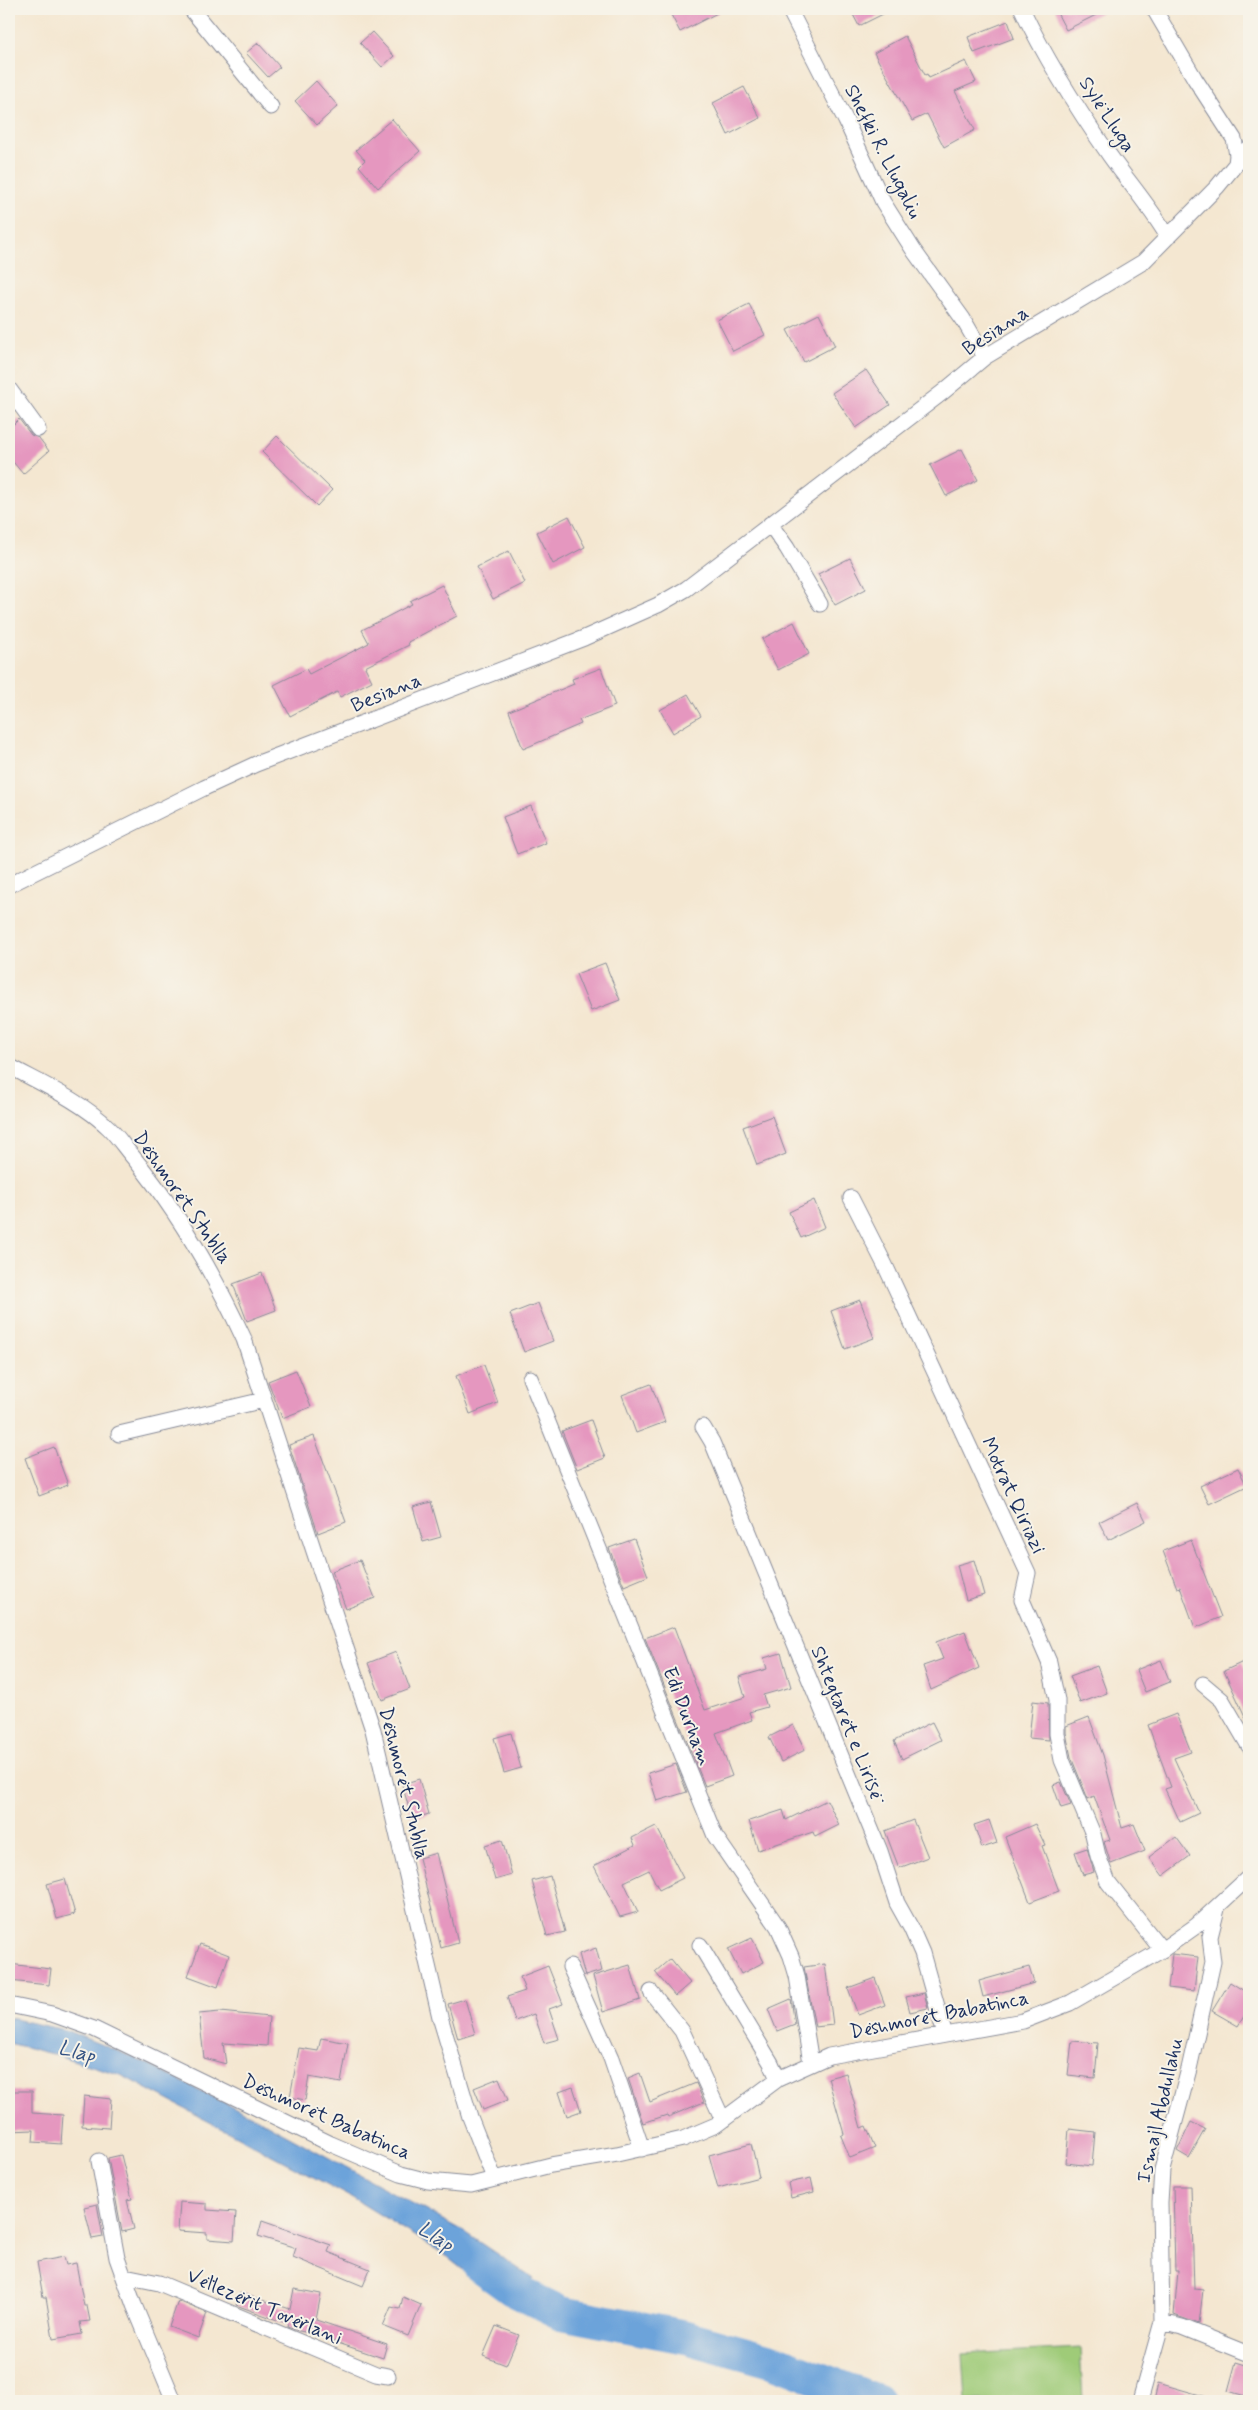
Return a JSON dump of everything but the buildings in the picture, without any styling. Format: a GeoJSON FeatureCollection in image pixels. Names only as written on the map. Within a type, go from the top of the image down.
{"type":"FeatureCollection","features":[{"type":"Feature","properties":{"kind":"street"},"geometry":{"type":"LineString","coordinates":[[191,9],[271,107]]}},
{"type":"Feature","properties":{"kind":"street","name":"Shefki R. Llugaliu"},"geometry":{"type":"LineString","coordinates":[[789,9],[846,121],[883,202],[963,319],[985,357]]}},
{"type":"Feature","properties":{"kind":"street","name":"Sylë Lluga"},"geometry":{"type":"LineString","coordinates":[[1022,9],[1034,35],[1083,116],[1111,158],[1153,212],[1168,237]]}},
{"type":"Feature","properties":{"kind":"street"},"geometry":{"type":"LineString","coordinates":[[1154,9],[1195,79],[1234,139],[1237,155],[1236,164]]}},
{"type":"Feature","properties":{"kind":"street","name":"Besiana"},"geometry":{"type":"LineString","coordinates":[[9,885],[256,764],[584,638],[658,605],[686,588],[943,392],[985,357],[1143,262],[1217,187],[1249,148]]}},
{"type":"Feature","properties":{"kind":"street"},"geometry":{"type":"LineString","coordinates":[[9,389],[38,429]]}},
{"type":"Feature","properties":{"kind":"street"},"geometry":{"type":"LineString","coordinates":[[770,524],[788,548],[820,604]]}},
{"type":"Feature","properties":{"kind":"street","name":"Dëshmorët Stublla"},"geometry":{"type":"LineString","coordinates":[[9,1066],[58,1093],[109,1128],[148,1175],[184,1227],[219,1284],[244,1339],[373,1730],[440,2017],[470,2116],[494,2178]]}},
{"type":"Feature","properties":{"kind":"street","name":"Motrat Qiriazi"},"geometry":{"type":"LineString","coordinates":[[851,1198],[885,1264],[1028,1573],[1022,1600],[1049,1662],[1057,1700],[1058,1750],[1093,1834],[1102,1869],[1116,1894],[1162,1950]]}},
{"type":"Feature","properties":{"kind":"street","name":"Edi Durham"},"geometry":{"type":"LineString","coordinates":[[530,1378],[715,1836],[778,1927],[790,1956],[797,1976],[811,2063]]}},
{"type":"Feature","properties":{"kind":"street"},"geometry":{"type":"LineString","coordinates":[[118,1434],[264,1400]]}},
{"type":"Feature","properties":{"kind":"street","name":"Shtegtarët e Lirisë"},"geometry":{"type":"LineString","coordinates":[[703,1428],[712,1442],[811,1682],[880,1851],[897,1903],[922,1953],[945,2035]]}},
{"type":"Feature","properties":{"kind":"street"},"geometry":{"type":"LineString","coordinates":[[1203,1684],[1222,1700],[1249,1746]]}},
{"type":"Feature","properties":{"kind":"street","name":"Dëshmorët Babatinca"},"geometry":{"type":"LineString","coordinates":[[9,2005],[52,2014],[94,2029],[331,2144],[402,2174],[456,2185],[472,2185],[551,2164],[642,2149],[683,2139],[723,2120],[778,2079],[811,2063],[838,2054],[1023,2021],[1070,2003],[1162,1950],[1217,1909],[1249,1877]]}},
{"type":"Feature","properties":{"kind":"street","name":"Ismajl Abdullahu"},"geometry":{"type":"LineString","coordinates":[[1140,2401],[1162,2322],[1160,2202],[1162,2170],[1189,2069],[1213,1962],[1210,1937],[1217,1909]]}},
{"type":"Feature","properties":{"kind":"street"},"geometry":{"type":"LineString","coordinates":[[700,1944],[778,2079]]}},
{"type":"Feature","properties":{"kind":"street"},"geometry":{"type":"LineString","coordinates":[[570,1967],[611,2058],[642,2149]]}},
{"type":"Feature","properties":{"kind":"street"},"geometry":{"type":"LineString","coordinates":[[651,1992],[682,2031],[723,2120]]}},
{"type":"Feature","properties":{"kind":"street"},"geometry":{"type":"LineString","coordinates":[[99,2161],[117,2258],[134,2305],[174,2401]]}},
{"type":"Feature","properties":{"kind":"street","name":"Vëllezërit Tovërlani"},"geometry":{"type":"LineString","coordinates":[[125,2276],[159,2283],[376,2374],[388,2376]]}},
{"type":"Feature","properties":{"kind":"street"},"geometry":{"type":"LineString","coordinates":[[1162,2322],[1182,2327],[1249,2354]]}},
{"type":"Feature","properties":{"kind":"green space"},"geometry":{"type":"Polygon","coordinates":[[[1080,2348],[1083,2401],[966,2401],[963,2354],[1080,2348]]]}},
{"type":"Feature","properties":{"kind":"water"},"geometry":{"type":"Polygon","coordinates":[[[9,2018],[65,2030],[132,2057],[258,2119],[461,2230],[534,2279],[502,2301],[442,2253],[351,2197],[121,2075],[60,2056],[9,2043],[9,2018]]]}},
{"type":"Feature","properties":{"kind":"waterway","name":"Llap"},"geometry":{"type":"LineString","coordinates":[[479,2265],[512,2289],[561,2313],[686,2337],[775,2362],[877,2401]]}}]}
